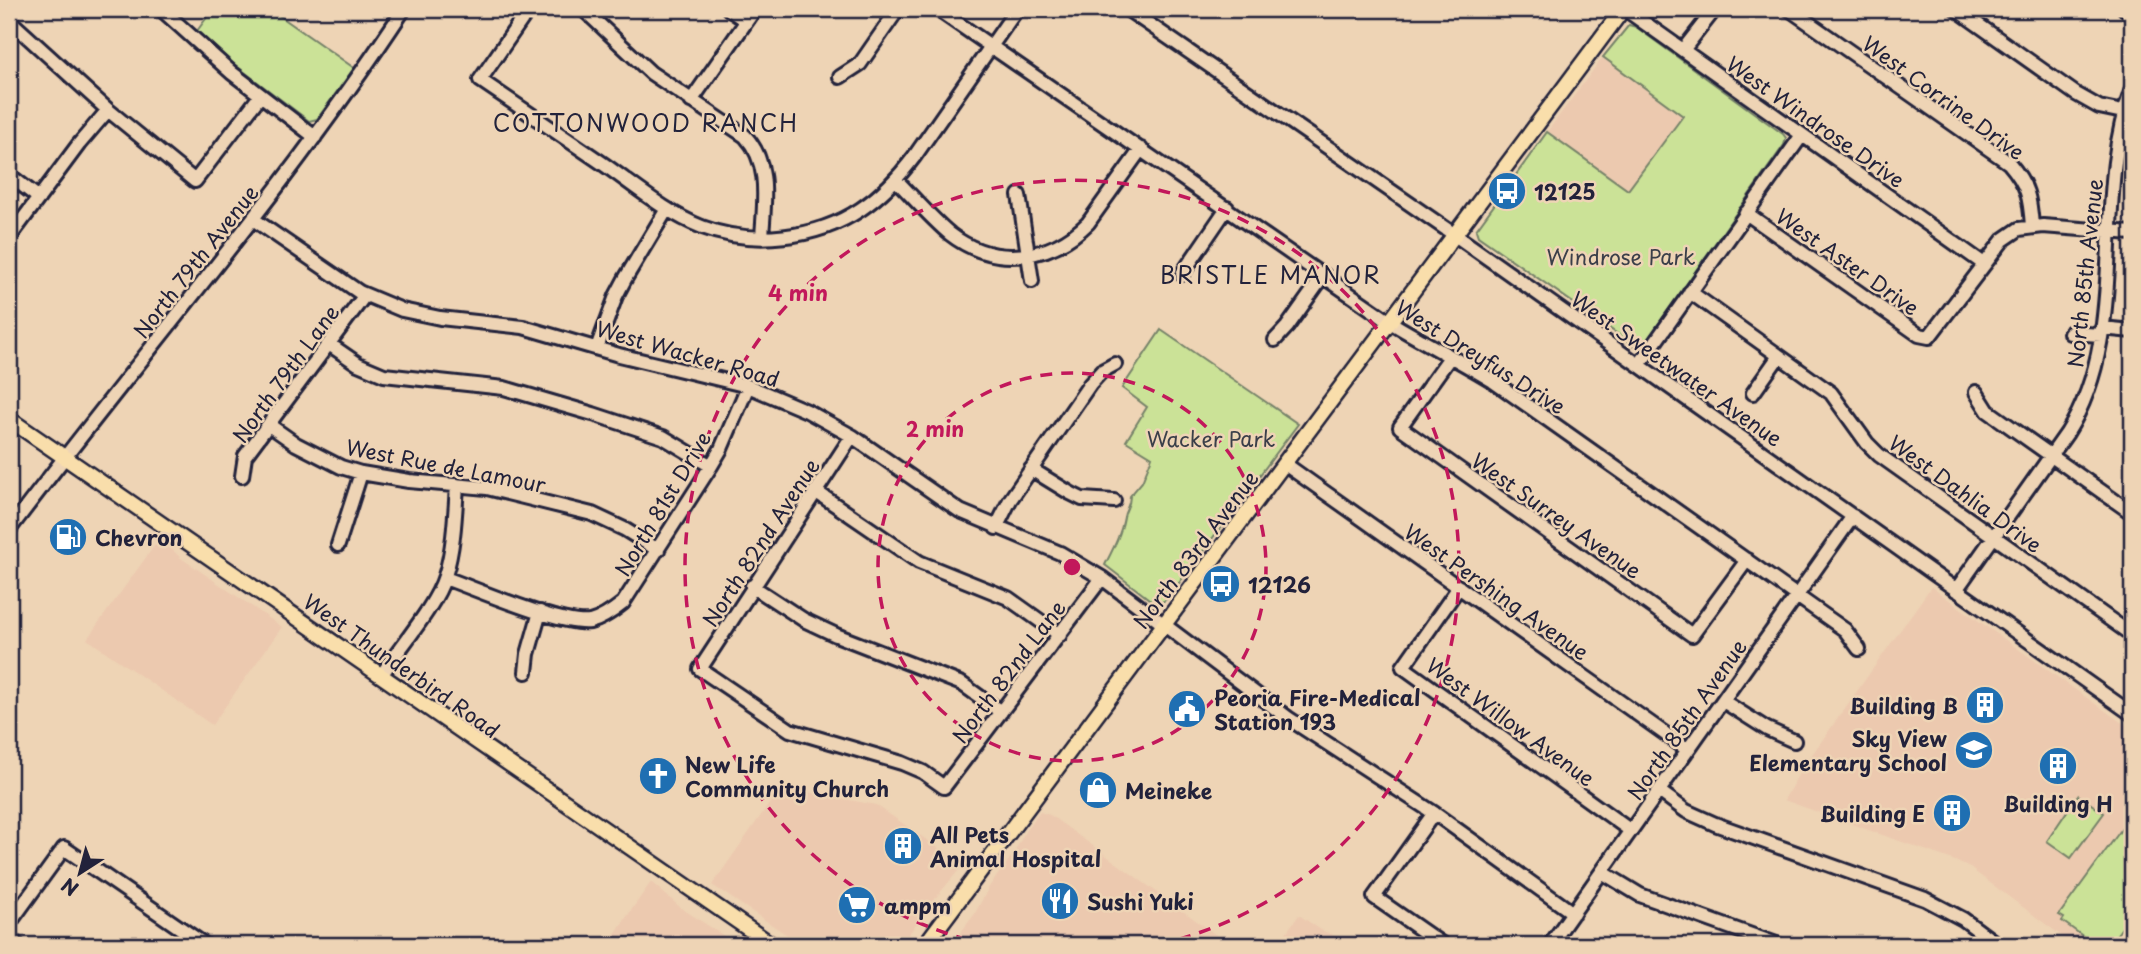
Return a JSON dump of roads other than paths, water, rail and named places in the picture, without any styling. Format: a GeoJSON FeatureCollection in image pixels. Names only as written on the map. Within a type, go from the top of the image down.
{"type":"FeatureCollection","features":[{"type":"Feature","properties":{"kind":"main road","name":"North 83rd Avenue"},"geometry":{"type":"LineString","coordinates":[[925,945],[1624,9]]}},
{"type":"Feature","properties":{"kind":"main road","name":"West Thunderbird Road"},"geometry":{"type":"LineString","coordinates":[[9,419],[772,945]]}},
{"type":"Feature","properties":{"kind":"street"},"geometry":{"type":"LineString","coordinates":[[161,9],[260,96],[315,137]]}},
{"type":"Feature","properties":{"kind":"street","name":"North 79th Avenue"},"geometry":{"type":"LineString","coordinates":[[9,528],[253,219],[362,73],[404,9]]}},
{"type":"Feature","properties":{"kind":"street"},"geometry":{"type":"LineString","coordinates":[[528,9],[480,80],[667,209],[715,231],[737,236],[762,237],[797,234],[830,225],[860,210],[896,180],[1017,9]]}},
{"type":"Feature","properties":{"kind":"street"},"geometry":{"type":"LineString","coordinates":[[583,9],[651,73],[753,144],[759,157],[765,186],[762,237]]}},
{"type":"Feature","properties":{"kind":"street"},"geometry":{"type":"LineString","coordinates":[[729,9],[747,21]]}},
{"type":"Feature","properties":{"kind":"street"},"geometry":{"type":"LineString","coordinates":[[691,101],[755,9]]}},
{"type":"Feature","properties":{"kind":"street"},"geometry":{"type":"LineString","coordinates":[[840,77],[860,64],[898,9]]}},
{"type":"Feature","properties":{"kind":"street","name":"West Dreyfus Drive"},"geometry":{"type":"LineString","coordinates":[[937,9],[1390,322],[1493,381],[1845,630],[1859,649]]}},
{"type":"Feature","properties":{"kind":"street","name":"West Sweetwater Avenue"},"geometry":{"type":"LineString","coordinates":[[1127,9],[1455,235],[2132,714]]}},
{"type":"Feature","properties":{"kind":"street","name":"West Windrose Drive"},"geometry":{"type":"LineString","coordinates":[[1624,9],[1984,264]]}},
{"type":"Feature","properties":{"kind":"street"},"geometry":{"type":"LineString","coordinates":[[1683,50],[1715,9]]}},
{"type":"Feature","properties":{"kind":"street","name":"West Corrine Drive"},"geometry":{"type":"LineString","coordinates":[[1789,9],[2009,163],[2028,191],[2032,226]]}},
{"type":"Feature","properties":{"kind":"street"},"geometry":{"type":"LineString","coordinates":[[1956,9],[2076,94],[2099,107],[2123,112]]}},
{"type":"Feature","properties":{"kind":"street"},"geometry":{"type":"LineString","coordinates":[[2125,9],[2132,14]]}},
{"type":"Feature","properties":{"kind":"street"},"geometry":{"type":"LineString","coordinates":[[9,20],[108,110],[195,181],[260,96]]}},
{"type":"Feature","properties":{"kind":"street","name":"North 85th Avenue"},"geometry":{"type":"LineString","coordinates":[[1956,590],[2052,456],[2079,414],[2093,381],[2101,332],[2117,143],[2123,112],[2132,89]]}},
{"type":"Feature","properties":{"kind":"street"},"geometry":{"type":"LineString","coordinates":[[9,238],[79,144],[108,110]]}},
{"type":"Feature","properties":{"kind":"street"},"geometry":{"type":"LineString","coordinates":[[1639,365],[1802,135]]}},
{"type":"Feature","properties":{"kind":"street"},"geometry":{"type":"LineString","coordinates":[[896,180],[963,242],[988,254],[1028,256],[1055,247],[1078,233],[1141,149]]}},
{"type":"Feature","properties":{"kind":"street"},"geometry":{"type":"LineString","coordinates":[[9,175],[39,198]]}},
{"type":"Feature","properties":{"kind":"street"},"geometry":{"type":"LineString","coordinates":[[1019,195],[1032,281]]}},
{"type":"Feature","properties":{"kind":"street"},"geometry":{"type":"LineString","coordinates":[[1182,274],[1227,208]]}},
{"type":"Feature","properties":{"kind":"street"},"geometry":{"type":"LineString","coordinates":[[597,348],[620,288],[667,209]]}},
{"type":"Feature","properties":{"kind":"street","name":"West Aster Drive"},"geometry":{"type":"LineString","coordinates":[[1746,213],[1919,335],[1928,337],[1984,264]]}},
{"type":"Feature","properties":{"kind":"street","name":"West Wacker Road"},"geometry":{"type":"LineString","coordinates":[[253,219],[365,295],[415,314],[523,327],[748,386],[793,404],[852,436],[948,504],[1060,553],[1102,578],[1288,718],[1434,813],[1573,913]]}},
{"type":"Feature","properties":{"kind":"street"},"geometry":{"type":"LineString","coordinates":[[1984,264],[2010,234],[2032,226],[2132,233]]}},
{"type":"Feature","properties":{"kind":"street"},"geometry":{"type":"LineString","coordinates":[[1275,340],[1324,275]]}},
{"type":"Feature","properties":{"kind":"street","name":"West Dahlia Drive"},"geometry":{"type":"LineString","coordinates":[[1690,292],[1831,393],[1878,456],[2132,635]]}},
{"type":"Feature","properties":{"kind":"street","name":"North 79th Lane"},"geometry":{"type":"LineString","coordinates":[[243,476],[245,456],[365,295]]}},
{"type":"Feature","properties":{"kind":"street"},"geometry":{"type":"LineString","coordinates":[[2070,333],[2132,331]]}},
{"type":"Feature","properties":{"kind":"street"},"geometry":{"type":"LineString","coordinates":[[329,344],[359,364],[384,375],[504,388],[593,414],[663,437],[711,466]]}},
{"type":"Feature","properties":{"kind":"street"},"geometry":{"type":"LineString","coordinates":[[1753,393],[1779,356]]}},
{"type":"Feature","properties":{"kind":"street","name":"West Surrey Avenue"},"geometry":{"type":"LineString","coordinates":[[1450,357],[1400,427],[1692,635],[1747,560]]}},
{"type":"Feature","properties":{"kind":"street"},"geometry":{"type":"LineString","coordinates":[[996,527],[1010,500],[1090,384],[1115,364]]}},
{"type":"Feature","properties":{"kind":"street","name":"North 81st Drive"},"geometry":{"type":"LineString","coordinates":[[540,612],[566,620],[589,622],[606,616],[623,603],[721,449],[748,386]]}},
{"type":"Feature","properties":{"kind":"street"},"geometry":{"type":"LineString","coordinates":[[1976,392],[1989,411],[2132,513]]}},
{"type":"Feature","properties":{"kind":"street","name":"West Rue de Lamour"},"geometry":{"type":"LineString","coordinates":[[268,425],[324,459],[360,473],[409,481],[487,488],[592,514],[624,529],[658,550]]}},
{"type":"Feature","properties":{"kind":"street","name":"North 82nd Avenue"},"geometry":{"type":"LineString","coordinates":[[852,436],[700,669],[790,730],[902,763],[923,772],[944,787]]}},
{"type":"Feature","properties":{"kind":"street","name":"West Pershing Avenue"},"geometry":{"type":"LineString","coordinates":[[1284,464],[1688,750]]}},
{"type":"Feature","properties":{"kind":"street"},"geometry":{"type":"LineString","coordinates":[[1031,470],[1082,499],[1114,502]]}},
{"type":"Feature","properties":{"kind":"street"},"geometry":{"type":"LineString","coordinates":[[338,544],[360,473]]}},
{"type":"Feature","properties":{"kind":"street"},"geometry":{"type":"LineString","coordinates":[[381,676],[431,604],[445,578],[453,542],[457,485]]}},
{"type":"Feature","properties":{"kind":"street"},"geometry":{"type":"LineString","coordinates":[[815,491],[919,562],[1008,598],[1060,635]]}},
{"type":"Feature","properties":{"kind":"street","name":"North 85th Avenue"},"geometry":{"type":"LineString","coordinates":[[1550,945],[1853,516]]}},
{"type":"Feature","properties":{"kind":"street"},"geometry":{"type":"LineString","coordinates":[[445,578],[540,612],[528,654],[526,672]]}},
{"type":"Feature","properties":{"kind":"street","name":"North 82nd Lane"},"geometry":{"type":"LineString","coordinates":[[944,787],[1102,578]]}},
{"type":"Feature","properties":{"kind":"street"},"geometry":{"type":"LineString","coordinates":[[752,586],[804,620],[836,635],[962,684],[1001,712]]}},
{"type":"Feature","properties":{"kind":"street","name":"West Willow Avenue"},"geometry":{"type":"LineString","coordinates":[[1459,587],[1403,667],[1631,831]]}},
{"type":"Feature","properties":{"kind":"street"},"geometry":{"type":"LineString","coordinates":[[1723,701],[1767,729],[1794,741]]}},
{"type":"Feature","properties":{"kind":"street"},"geometry":{"type":"LineString","coordinates":[[1659,792],[1686,811],[1715,824],[1926,899],[1963,919],[1998,945]]}},
{"type":"Feature","properties":{"kind":"street"},"geometry":{"type":"LineString","coordinates":[[1434,813],[1374,897],[1443,945]]}},
{"type":"Feature","properties":{"kind":"street"},"geometry":{"type":"LineString","coordinates":[[9,924],[64,848],[205,945]]}},
{"type":"Feature","properties":{"kind":"street"},"geometry":{"type":"LineString","coordinates":[[1602,872],[1640,895],[1779,945]]}},
{"type":"Feature","properties":{"kind":"street"},"geometry":{"type":"LineString","coordinates":[[9,939],[18,945]]}},
{"type":"Feature","properties":{"kind":"place","name":"12125"},"geometry":{"type":"Point","coordinates":[1507,191]}},
{"type":"Feature","properties":{"kind":"place","name":"Chevron"},"geometry":{"type":"Point","coordinates":[68,537]}},
{"type":"Feature","properties":{"kind":"place","name":"12126"},"geometry":{"type":"Point","coordinates":[1221,584]}},
{"type":"Feature","properties":{"kind":"place","name":"Building B"},"geometry":{"type":"Point","coordinates":[1985,705]}},
{"type":"Feature","properties":{"kind":"place","name":"Peoria Fire-Medical Station 193"},"geometry":{"type":"Point","coordinates":[1187,709]}},
{"type":"Feature","properties":{"kind":"place","name":"Sky View Elementary School"},"geometry":{"type":"Point","coordinates":[1974,750]}},
{"type":"Feature","properties":{"kind":"place","name":"Building H"},"geometry":{"type":"Point","coordinates":[2058,766]}},
{"type":"Feature","properties":{"kind":"place","name":"New Life Community Church"},"geometry":{"type":"Point","coordinates":[658,776]}},
{"type":"Feature","properties":{"kind":"place","name":"Meineke"},"geometry":{"type":"Point","coordinates":[1098,790]}},
{"type":"Feature","properties":{"kind":"place","name":"Building E"},"geometry":{"type":"Point","coordinates":[1952,813]}},
{"type":"Feature","properties":{"kind":"place","name":"All Pets Animal Hospital"},"geometry":{"type":"Point","coordinates":[903,846]}},
{"type":"Feature","properties":{"kind":"place","name":"Sushi Yuki"},"geometry":{"type":"Point","coordinates":[1060,901]}},
{"type":"Feature","properties":{"kind":"place","name":"ampm"},"geometry":{"type":"Point","coordinates":[857,905]}},
{"type":"Feature","properties":{"kind":"district","name":"COTTONWOOD RANCH"},"geometry":{"type":"Point","coordinates":[646,122]}},
{"type":"Feature","properties":{"kind":"district","name":"BRISTLE MANOR"},"geometry":{"type":"Point","coordinates":[1271,274]}},
{"type":"Feature","properties":{"kind":"park label","name":"Windrose Park"},"geometry":{"type":"Point","coordinates":[1621,256]}},
{"type":"Feature","properties":{"kind":"park label","name":"Wacker Park"},"geometry":{"type":"Point","coordinates":[1211,438]}}]}
